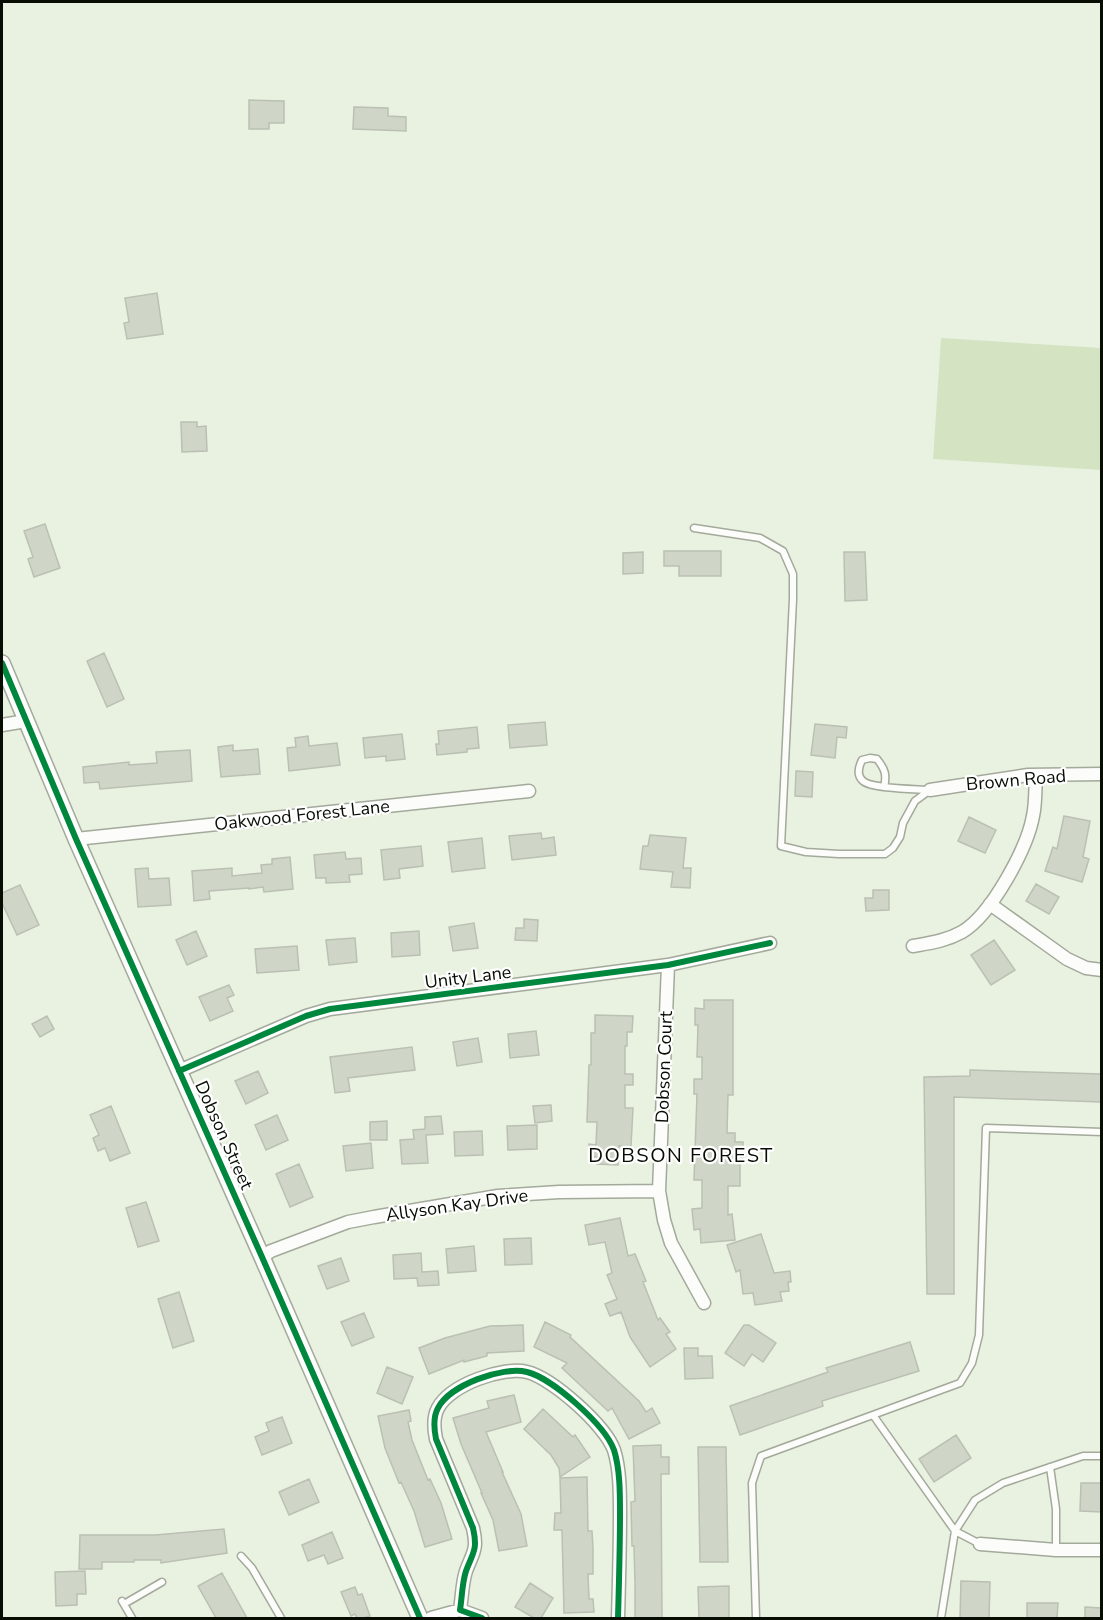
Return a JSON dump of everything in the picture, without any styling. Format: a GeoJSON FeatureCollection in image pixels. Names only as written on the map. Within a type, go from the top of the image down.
{"type":"FeatureCollection","features":[{"type":"Feature","properties":{"kind":"street","name":"Dobson Street"},"geometry":{"type":"LineString","coordinates":[[2,663],[76,839],[420,1618]]}},
{"type":"Feature","properties":{"kind":"street"},"geometry":{"type":"LineString","coordinates":[[2,725],[26,721]]}},
{"type":"Feature","properties":{"kind":"street","name":"Brown Road"},"geometry":{"type":"LineString","coordinates":[[930,790],[1036,775],[1101,774]]}},
{"type":"Feature","properties":{"kind":"street"},"geometry":{"type":"LineString","coordinates":[[913,946],[942,941],[963,931],[990,904],[1019,857],[1030,829],[1034,815],[1036,775]]}},
{"type":"Feature","properties":{"kind":"street","name":"Oakwood Forest Lane"},"geometry":{"type":"LineString","coordinates":[[76,839],[529,791]]}},
{"type":"Feature","properties":{"kind":"street"},"geometry":{"type":"LineString","coordinates":[[990,904],[1067,959],[1086,968],[1101,970]]}},
{"type":"Feature","properties":{"kind":"street","name":"Unity Lane"},"geometry":{"type":"LineString","coordinates":[[179,1071],[306,1016],[330,1009],[668,965],[770,944]]}},
{"type":"Feature","properties":{"kind":"street","name":"Dobson Court"},"geometry":{"type":"LineString","coordinates":[[668,965],[659,1191],[671,1244],[704,1304]]}},
{"type":"Feature","properties":{"kind":"street","name":"Allyson Kay Drive"},"geometry":{"type":"LineString","coordinates":[[262,1257],[271,1251],[348,1222],[374,1216],[498,1196],[559,1192],[659,1191]]}},
{"type":"Feature","properties":{"kind":"street"},"geometry":{"type":"LineString","coordinates":[[459,1610],[466,1571],[472,1560],[476,1541],[473,1528],[436,1439],[435,1413],[442,1402],[461,1386],[479,1378],[504,1372],[524,1371],[547,1382],[593,1418],[609,1438],[614,1450],[620,1488],[618,1618]]}},
{"type":"Feature","properties":{"kind":"street"},"geometry":{"type":"LineString","coordinates":[[980,1544],[1056,1550],[1101,1550]]}},
{"type":"Feature","properties":{"kind":"street"},"geometry":{"type":"LineString","coordinates":[[431,1618],[459,1610],[482,1618]]}},
{"type":"Feature","properties":{"kind":"lane"},"geometry":{"type":"LineString","coordinates":[[694,528],[759,538],[783,551],[793,574],[781,846],[806,852],[885,854],[893,848],[900,837],[903,823],[915,801],[930,790]]}},
{"type":"Feature","properties":{"kind":"lane"},"geometry":{"type":"LineString","coordinates":[[884,787],[886,777],[884,768],[877,759],[862,759],[858,768],[859,777],[864,783],[884,787],[930,790]]}},
{"type":"Feature","properties":{"kind":"lane"},"geometry":{"type":"LineString","coordinates":[[756,1618],[752,1483],[761,1456],[960,1383],[972,1364],[979,1335],[986,1128],[1101,1132]]}},
{"type":"Feature","properties":{"kind":"lane"},"geometry":{"type":"LineString","coordinates":[[873,1415],[955,1531],[980,1544]]}},
{"type":"Feature","properties":{"kind":"lane"},"geometry":{"type":"LineString","coordinates":[[941,1618],[955,1531],[975,1500],[1003,1483],[1083,1456],[1101,1456]]}},
{"type":"Feature","properties":{"kind":"lane"},"geometry":{"type":"LineString","coordinates":[[1050,1467],[1056,1509],[1056,1550]]}},
{"type":"Feature","properties":{"kind":"lane"},"geometry":{"type":"LineString","coordinates":[[241,1556],[252,1568],[281,1618]]}},
{"type":"Feature","properties":{"kind":"lane"},"geometry":{"type":"LineString","coordinates":[[132,1618],[123,1602],[162,1582]]}},
{"type":"Feature","properties":{"kind":"green space"},"geometry":{"type":"Polygon","coordinates":[[[941,338],[1101,348],[1101,470],[933,459],[941,338]]]}},
{"type":"Feature","properties":{"kind":"building"},"geometry":{"type":"Polygon","coordinates":[[[249,100],[284,101],[284,123],[269,123],[269,129],[249,129],[249,100]]]}},
{"type":"Feature","properties":{"kind":"building"},"geometry":{"type":"Polygon","coordinates":[[[354,107],[388,108],[388,116],[406,117],[406,131],[353,129],[354,107]]]}},
{"type":"Feature","properties":{"kind":"building"},"geometry":{"type":"Polygon","coordinates":[[[157,293],[163,334],[127,339],[124,323],[129,322],[125,298],[157,293]]]}},
{"type":"Feature","properties":{"kind":"building"},"geometry":{"type":"Polygon","coordinates":[[[181,422],[197,422],[197,427],[206,426],[207,451],[182,452],[181,422]]]}},
{"type":"Feature","properties":{"kind":"building"},"geometry":{"type":"Polygon","coordinates":[[[45,524],[60,568],[34,577],[28,559],[33,557],[24,531],[45,524]]]}},
{"type":"Feature","properties":{"kind":"building"},"geometry":{"type":"Polygon","coordinates":[[[664,551],[721,551],[721,576],[679,576],[679,566],[664,566],[664,551]]]}},
{"type":"Feature","properties":{"kind":"building"},"geometry":{"type":"Polygon","coordinates":[[[643,552],[643,573],[623,574],[623,553],[643,552]]]}},
{"type":"Feature","properties":{"kind":"building"},"geometry":{"type":"Polygon","coordinates":[[[844,552],[865,552],[867,600],[845,601],[844,552]]]}},
{"type":"Feature","properties":{"kind":"building"},"geometry":{"type":"Polygon","coordinates":[[[104,653],[124,699],[107,707],[87,661],[104,653]]]}},
{"type":"Feature","properties":{"kind":"building"},"geometry":{"type":"Polygon","coordinates":[[[545,722],[547,745],[510,748],[508,725],[545,722]]]}},
{"type":"Feature","properties":{"kind":"building"},"geometry":{"type":"Polygon","coordinates":[[[815,724],[847,727],[846,738],[837,737],[835,758],[811,755],[815,724]]]}},
{"type":"Feature","properties":{"kind":"building"},"geometry":{"type":"Polygon","coordinates":[[[477,727],[479,748],[467,749],[467,752],[437,755],[438,731],[477,727]]]}},
{"type":"Feature","properties":{"kind":"building"},"geometry":{"type":"Polygon","coordinates":[[[402,734],[405,759],[386,761],[386,756],[365,758],[363,738],[402,734]]]}},
{"type":"Feature","properties":{"kind":"building"},"geometry":{"type":"Polygon","coordinates":[[[308,736],[309,746],[337,743],[340,765],[289,771],[287,748],[296,747],[295,738],[308,736]]]}},
{"type":"Feature","properties":{"kind":"building"},"geometry":{"type":"Polygon","coordinates":[[[233,745],[233,751],[258,749],[260,774],[221,777],[218,747],[233,745]]]}},
{"type":"Feature","properties":{"kind":"building"},"geometry":{"type":"Polygon","coordinates":[[[190,750],[192,781],[100,789],[99,782],[84,783],[83,767],[129,762],[129,765],[157,763],[156,752],[190,750]]]}},
{"type":"Feature","properties":{"kind":"building"},"geometry":{"type":"Polygon","coordinates":[[[796,771],[813,772],[812,797],[795,796],[796,771]]]}},
{"type":"Feature","properties":{"kind":"building"},"geometry":{"type":"Polygon","coordinates":[[[1064,816],[1090,821],[1083,857],[1089,859],[1082,882],[1045,871],[1053,847],[1057,849],[1064,816]]]}},
{"type":"Feature","properties":{"kind":"building"},"geometry":{"type":"Polygon","coordinates":[[[969,817],[996,830],[985,853],[958,841],[969,817]]]}},
{"type":"Feature","properties":{"kind":"building"},"geometry":{"type":"Polygon","coordinates":[[[541,833],[542,839],[554,837],[556,855],[512,860],[509,836],[541,833]]]}},
{"type":"Feature","properties":{"kind":"building"},"geometry":{"type":"Polygon","coordinates":[[[650,835],[686,838],[683,868],[691,868],[690,888],[671,887],[673,872],[640,869],[643,846],[648,846],[650,835]]]}},
{"type":"Feature","properties":{"kind":"building"},"geometry":{"type":"Polygon","coordinates":[[[482,838],[485,868],[452,872],[448,842],[482,838]]]}},
{"type":"Feature","properties":{"kind":"building"},"geometry":{"type":"Polygon","coordinates":[[[421,846],[423,866],[399,869],[400,878],[384,880],[381,850],[421,846]]]}},
{"type":"Feature","properties":{"kind":"building"},"geometry":{"type":"Polygon","coordinates":[[[345,852],[346,859],[361,858],[362,874],[349,875],[350,882],[326,883],[326,878],[316,878],[314,855],[345,852]]]}},
{"type":"Feature","properties":{"kind":"building"},"geometry":{"type":"Polygon","coordinates":[[[290,857],[293,889],[264,892],[263,887],[209,891],[210,899],[194,901],[192,871],[232,868],[232,876],[262,873],[261,865],[272,864],[272,859],[290,857]]]}},
{"type":"Feature","properties":{"kind":"building"},"geometry":{"type":"Polygon","coordinates":[[[148,868],[149,879],[169,878],[171,905],[138,907],[135,869],[148,868]]]}},
{"type":"Feature","properties":{"kind":"building"},"geometry":{"type":"Polygon","coordinates":[[[1036,884],[1059,897],[1049,914],[1026,901],[1036,884]]]}},
{"type":"Feature","properties":{"kind":"building"},"geometry":{"type":"Polygon","coordinates":[[[20,885],[39,925],[17,935],[2,903],[2,893],[20,885]]]}},
{"type":"Feature","properties":{"kind":"building"},"geometry":{"type":"Polygon","coordinates":[[[873,890],[889,890],[889,910],[866,911],[865,898],[873,898],[873,890]]]}},
{"type":"Feature","properties":{"kind":"building"},"geometry":{"type":"Polygon","coordinates":[[[524,919],[538,920],[537,941],[515,940],[516,928],[524,928],[524,919]]]}},
{"type":"Feature","properties":{"kind":"building"},"geometry":{"type":"Polygon","coordinates":[[[474,923],[478,948],[453,951],[449,927],[474,923]]]}},
{"type":"Feature","properties":{"kind":"building"},"geometry":{"type":"Polygon","coordinates":[[[196,931],[207,956],[187,965],[176,940],[196,931]]]}},
{"type":"Feature","properties":{"kind":"building"},"geometry":{"type":"Polygon","coordinates":[[[419,931],[420,955],[392,957],[391,933],[419,931]]]}},
{"type":"Feature","properties":{"kind":"building"},"geometry":{"type":"Polygon","coordinates":[[[355,938],[357,962],[329,965],[326,940],[355,938]]]}},
{"type":"Feature","properties":{"kind":"building"},"geometry":{"type":"Polygon","coordinates":[[[994,940],[1015,970],[991,985],[971,955],[994,940]]]}},
{"type":"Feature","properties":{"kind":"building"},"geometry":{"type":"Polygon","coordinates":[[[297,946],[299,970],[257,973],[255,949],[297,946]]]}},
{"type":"Feature","properties":{"kind":"building"},"geometry":{"type":"Polygon","coordinates":[[[229,985],[234,995],[227,998],[233,1011],[210,1021],[199,997],[229,985]]]}},
{"type":"Feature","properties":{"kind":"building"},"geometry":{"type":"Polygon","coordinates":[[[704,1000],[733,1000],[733,1095],[728,1095],[727,1133],[735,1133],[735,1142],[743,1142],[743,1159],[740,1159],[740,1186],[728,1186],[728,1215],[732,1214],[735,1240],[701,1243],[700,1229],[694,1230],[692,1209],[702,1208],[702,1180],[694,1180],[697,1094],[694,1094],[694,1079],[702,1079],[702,1057],[697,1057],[698,1025],[695,1025],[695,1008],[704,1009],[704,1000]]]}},
{"type":"Feature","properties":{"kind":"building"},"geometry":{"type":"Polygon","coordinates":[[[595,1015],[633,1016],[632,1032],[627,1032],[627,1046],[625,1046],[625,1074],[633,1074],[633,1085],[625,1085],[625,1108],[633,1108],[631,1146],[619,1146],[618,1165],[597,1164],[597,1157],[589,1157],[589,1144],[596,1145],[597,1122],[587,1122],[591,1033],[595,1033],[595,1015]]]}},
{"type":"Feature","properties":{"kind":"building"},"geometry":{"type":"Polygon","coordinates":[[[47,1016],[54,1029],[40,1037],[32,1024],[47,1016]]]}},
{"type":"Feature","properties":{"kind":"building"},"geometry":{"type":"Polygon","coordinates":[[[536,1031],[539,1055],[510,1058],[508,1034],[536,1031]]]}},
{"type":"Feature","properties":{"kind":"building"},"geometry":{"type":"Polygon","coordinates":[[[478,1038],[482,1062],[457,1066],[453,1042],[478,1038]]]}},
{"type":"Feature","properties":{"kind":"building"},"geometry":{"type":"Polygon","coordinates":[[[412,1047],[415,1070],[348,1078],[350,1091],[335,1093],[330,1057],[412,1047]]]}},
{"type":"Feature","properties":{"kind":"building"},"geometry":{"type":"Polygon","coordinates":[[[970,1070],[1101,1074],[1101,1102],[954,1097],[954,1294],[927,1294],[924,1077],[970,1076],[970,1070]]]}},
{"type":"Feature","properties":{"kind":"building"},"geometry":{"type":"Polygon","coordinates":[[[258,1071],[268,1093],[246,1104],[235,1081],[258,1071]]]}},
{"type":"Feature","properties":{"kind":"building"},"geometry":{"type":"Polygon","coordinates":[[[551,1105],[552,1121],[535,1123],[533,1106],[551,1105]]]}},
{"type":"Feature","properties":{"kind":"building"},"geometry":{"type":"Polygon","coordinates":[[[111,1106],[130,1153],[110,1161],[105,1148],[98,1151],[93,1138],[99,1135],[90,1115],[111,1106]]]}},
{"type":"Feature","properties":{"kind":"building"},"geometry":{"type":"Polygon","coordinates":[[[277,1115],[288,1140],[266,1150],[255,1125],[277,1115]]]}},
{"type":"Feature","properties":{"kind":"building"},"geometry":{"type":"Polygon","coordinates":[[[441,1116],[443,1134],[426,1135],[428,1163],[402,1164],[400,1140],[414,1139],[413,1130],[425,1129],[425,1117],[441,1116]]]}},
{"type":"Feature","properties":{"kind":"building"},"geometry":{"type":"Polygon","coordinates":[[[387,1121],[387,1140],[370,1140],[370,1122],[387,1121]]]}},
{"type":"Feature","properties":{"kind":"building"},"geometry":{"type":"Polygon","coordinates":[[[537,1125],[537,1149],[508,1150],[507,1126],[537,1125]]]}},
{"type":"Feature","properties":{"kind":"building"},"geometry":{"type":"Polygon","coordinates":[[[482,1131],[483,1155],[455,1156],[454,1132],[482,1131]]]}},
{"type":"Feature","properties":{"kind":"building"},"geometry":{"type":"Polygon","coordinates":[[[371,1143],[373,1168],[346,1171],[343,1146],[371,1143]]]}},
{"type":"Feature","properties":{"kind":"building"},"geometry":{"type":"Polygon","coordinates":[[[299,1164],[313,1197],[290,1207],[276,1174],[299,1164]]]}},
{"type":"Feature","properties":{"kind":"building"},"geometry":{"type":"Polygon","coordinates":[[[146,1202],[159,1241],[138,1247],[126,1208],[146,1202]]]}},
{"type":"Feature","properties":{"kind":"building"},"geometry":{"type":"Polygon","coordinates":[[[620,1218],[628,1256],[635,1254],[658,1320],[660,1318],[670,1332],[666,1334],[676,1349],[650,1367],[630,1337],[621,1312],[610,1316],[605,1304],[617,1299],[607,1275],[612,1273],[605,1242],[589,1245],[585,1225],[620,1218]]]}},
{"type":"Feature","properties":{"kind":"building"},"geometry":{"type":"Polygon","coordinates":[[[761,1234],[774,1273],[790,1271],[791,1282],[788,1282],[789,1291],[780,1292],[782,1301],[755,1305],[753,1293],[743,1294],[740,1270],[736,1272],[727,1245],[761,1234]]]}},
{"type":"Feature","properties":{"kind":"building"},"geometry":{"type":"Polygon","coordinates":[[[531,1238],[532,1264],[505,1265],[504,1239],[531,1238]]]}},
{"type":"Feature","properties":{"kind":"building"},"geometry":{"type":"Polygon","coordinates":[[[474,1246],[476,1271],[448,1273],[446,1249],[474,1246]]]}},
{"type":"Feature","properties":{"kind":"building"},"geometry":{"type":"Polygon","coordinates":[[[421,1253],[422,1272],[438,1271],[439,1285],[418,1286],[417,1278],[394,1279],[393,1255],[421,1253]]]}},
{"type":"Feature","properties":{"kind":"building"},"geometry":{"type":"Polygon","coordinates":[[[341,1258],[349,1281],[327,1289],[318,1266],[341,1258]]]}},
{"type":"Feature","properties":{"kind":"building"},"geometry":{"type":"Polygon","coordinates":[[[179,1292],[194,1341],[173,1348],[158,1299],[179,1292]]]}},
{"type":"Feature","properties":{"kind":"building"},"geometry":{"type":"Polygon","coordinates":[[[364,1313],[374,1337],[352,1346],[341,1322],[364,1313]]]}},
{"type":"Feature","properties":{"kind":"building"},"geometry":{"type":"Polygon","coordinates":[[[545,1322],[571,1335],[570,1337],[639,1401],[646,1412],[652,1408],[660,1423],[629,1439],[612,1408],[608,1411],[562,1368],[567,1363],[534,1347],[545,1322]]]}},
{"type":"Feature","properties":{"kind":"building"},"geometry":{"type":"Polygon","coordinates":[[[523,1325],[524,1351],[487,1353],[487,1356],[464,1362],[464,1360],[429,1374],[419,1348],[445,1338],[490,1326],[523,1325]]]}},
{"type":"Feature","properties":{"kind":"building"},"geometry":{"type":"Polygon","coordinates":[[[744,1325],[749,1325],[776,1343],[763,1362],[752,1354],[744,1366],[725,1353],[744,1325]]]}},
{"type":"Feature","properties":{"kind":"building"},"geometry":{"type":"Polygon","coordinates":[[[910,1342],[919,1371],[822,1401],[823,1406],[740,1435],[730,1406],[828,1372],[826,1368],[910,1342]]]}},
{"type":"Feature","properties":{"kind":"building"},"geometry":{"type":"Polygon","coordinates":[[[684,1348],[698,1348],[698,1356],[712,1356],[713,1378],[685,1379],[684,1348]]]}},
{"type":"Feature","properties":{"kind":"building"},"geometry":{"type":"Polygon","coordinates":[[[387,1367],[413,1377],[402,1404],[377,1393],[387,1367]]]}},
{"type":"Feature","properties":{"kind":"building"},"geometry":{"type":"Polygon","coordinates":[[[514,1395],[521,1422],[486,1432],[521,1514],[527,1546],[499,1551],[493,1520],[461,1444],[453,1418],[489,1408],[487,1401],[514,1395]]]}},
{"type":"Feature","properties":{"kind":"building"},"geometry":{"type":"Polygon","coordinates":[[[543,1409],[573,1437],[575,1435],[590,1457],[560,1477],[559,1468],[551,1455],[524,1429],[543,1409]]]}},
{"type":"Feature","properties":{"kind":"building"},"geometry":{"type":"Polygon","coordinates":[[[409,1410],[411,1421],[408,1422],[412,1440],[428,1480],[430,1479],[441,1503],[452,1539],[425,1547],[414,1511],[401,1482],[399,1483],[385,1448],[378,1416],[409,1410]]]}},
{"type":"Feature","properties":{"kind":"building"},"geometry":{"type":"Polygon","coordinates":[[[282,1417],[292,1443],[262,1455],[255,1437],[269,1431],[266,1423],[282,1417]]]}},
{"type":"Feature","properties":{"kind":"building"},"geometry":{"type":"Polygon","coordinates":[[[956,1435],[971,1458],[934,1482],[919,1459],[956,1435]]]}},
{"type":"Feature","properties":{"kind":"building"},"geometry":{"type":"Polygon","coordinates":[[[661,1445],[661,1457],[669,1457],[669,1474],[661,1474],[662,1618],[635,1618],[631,1502],[635,1501],[633,1446],[661,1445]]]}},
{"type":"Feature","properties":{"kind":"building"},"geometry":{"type":"Polygon","coordinates":[[[698,1447],[726,1447],[728,1562],[700,1562],[698,1447]]]}},
{"type":"Feature","properties":{"kind":"building"},"geometry":{"type":"Polygon","coordinates":[[[587,1477],[588,1531],[592,1531],[593,1548],[593,1574],[588,1574],[589,1599],[593,1599],[594,1612],[564,1613],[562,1530],[554,1530],[555,1513],[561,1513],[560,1478],[587,1477]]]}},
{"type":"Feature","properties":{"kind":"building"},"geometry":{"type":"Polygon","coordinates":[[[309,1479],[319,1502],[289,1515],[279,1492],[309,1479]]]}},
{"type":"Feature","properties":{"kind":"building"},"geometry":{"type":"Polygon","coordinates":[[[1081,1483],[1101,1483],[1101,1512],[1080,1511],[1081,1483]]]}},
{"type":"Feature","properties":{"kind":"building"},"geometry":{"type":"Polygon","coordinates":[[[224,1529],[227,1553],[161,1563],[161,1560],[102,1562],[102,1569],[79,1569],[80,1535],[155,1535],[224,1529]]]}},
{"type":"Feature","properties":{"kind":"building"},"geometry":{"type":"Polygon","coordinates":[[[332,1532],[343,1558],[328,1564],[324,1555],[308,1561],[302,1545],[332,1532]]]}},
{"type":"Feature","properties":{"kind":"building"},"geometry":{"type":"Polygon","coordinates":[[[85,1571],[86,1594],[77,1594],[77,1605],[56,1606],[55,1572],[85,1571]]]}},
{"type":"Feature","properties":{"kind":"building"},"geometry":{"type":"Polygon","coordinates":[[[222,1573],[247,1618],[216,1618],[198,1586],[222,1573]]]}},
{"type":"Feature","properties":{"kind":"building"},"geometry":{"type":"Polygon","coordinates":[[[961,1581],[990,1582],[989,1618],[960,1618],[961,1581]]]}},
{"type":"Feature","properties":{"kind":"building"},"geometry":{"type":"Polygon","coordinates":[[[530,1583],[553,1598],[541,1618],[534,1618],[515,1607],[530,1583]]]}},
{"type":"Feature","properties":{"kind":"building"},"geometry":{"type":"Polygon","coordinates":[[[729,1586],[729,1618],[699,1618],[698,1587],[729,1586]]]}},
{"type":"Feature","properties":{"kind":"building"},"geometry":{"type":"Polygon","coordinates":[[[355,1587],[358,1595],[362,1594],[370,1616],[357,1618],[355,1614],[351,1616],[341,1592],[355,1587]]]}},
{"type":"Feature","properties":{"kind":"building"},"geometry":{"type":"Polygon","coordinates":[[[1027,1603],[1058,1603],[1057,1618],[1027,1618],[1027,1603]]]}},
{"type":"Feature","properties":{"kind":"building"},"geometry":{"type":"Polygon","coordinates":[[[1085,1607],[1101,1608],[1101,1618],[1085,1618],[1085,1607]]]}},
{"type":"Feature","properties":{"kind":"cycle path"},"geometry":{"type":"LineString","coordinates":[[2,663],[76,839],[420,1618]]}},
{"type":"Feature","properties":{"kind":"cycle path"},"geometry":{"type":"LineString","coordinates":[[179,1071],[306,1016],[330,1009],[668,965],[770,943]]}},
{"type":"Feature","properties":{"kind":"cycle path"},"geometry":{"type":"LineString","coordinates":[[482,1618],[460,1610],[463,1585],[475,1541],[473,1528],[436,1439],[435,1419],[438,1408],[453,1392],[478,1379],[516,1371],[538,1376],[563,1393],[600,1428],[614,1450],[619,1473],[620,1497],[618,1618]]}},
{"type":"Feature","properties":{"kind":"district","name":"DOBSON FOREST"},"geometry":{"type":"Point","coordinates":[681,1155]}}]}
